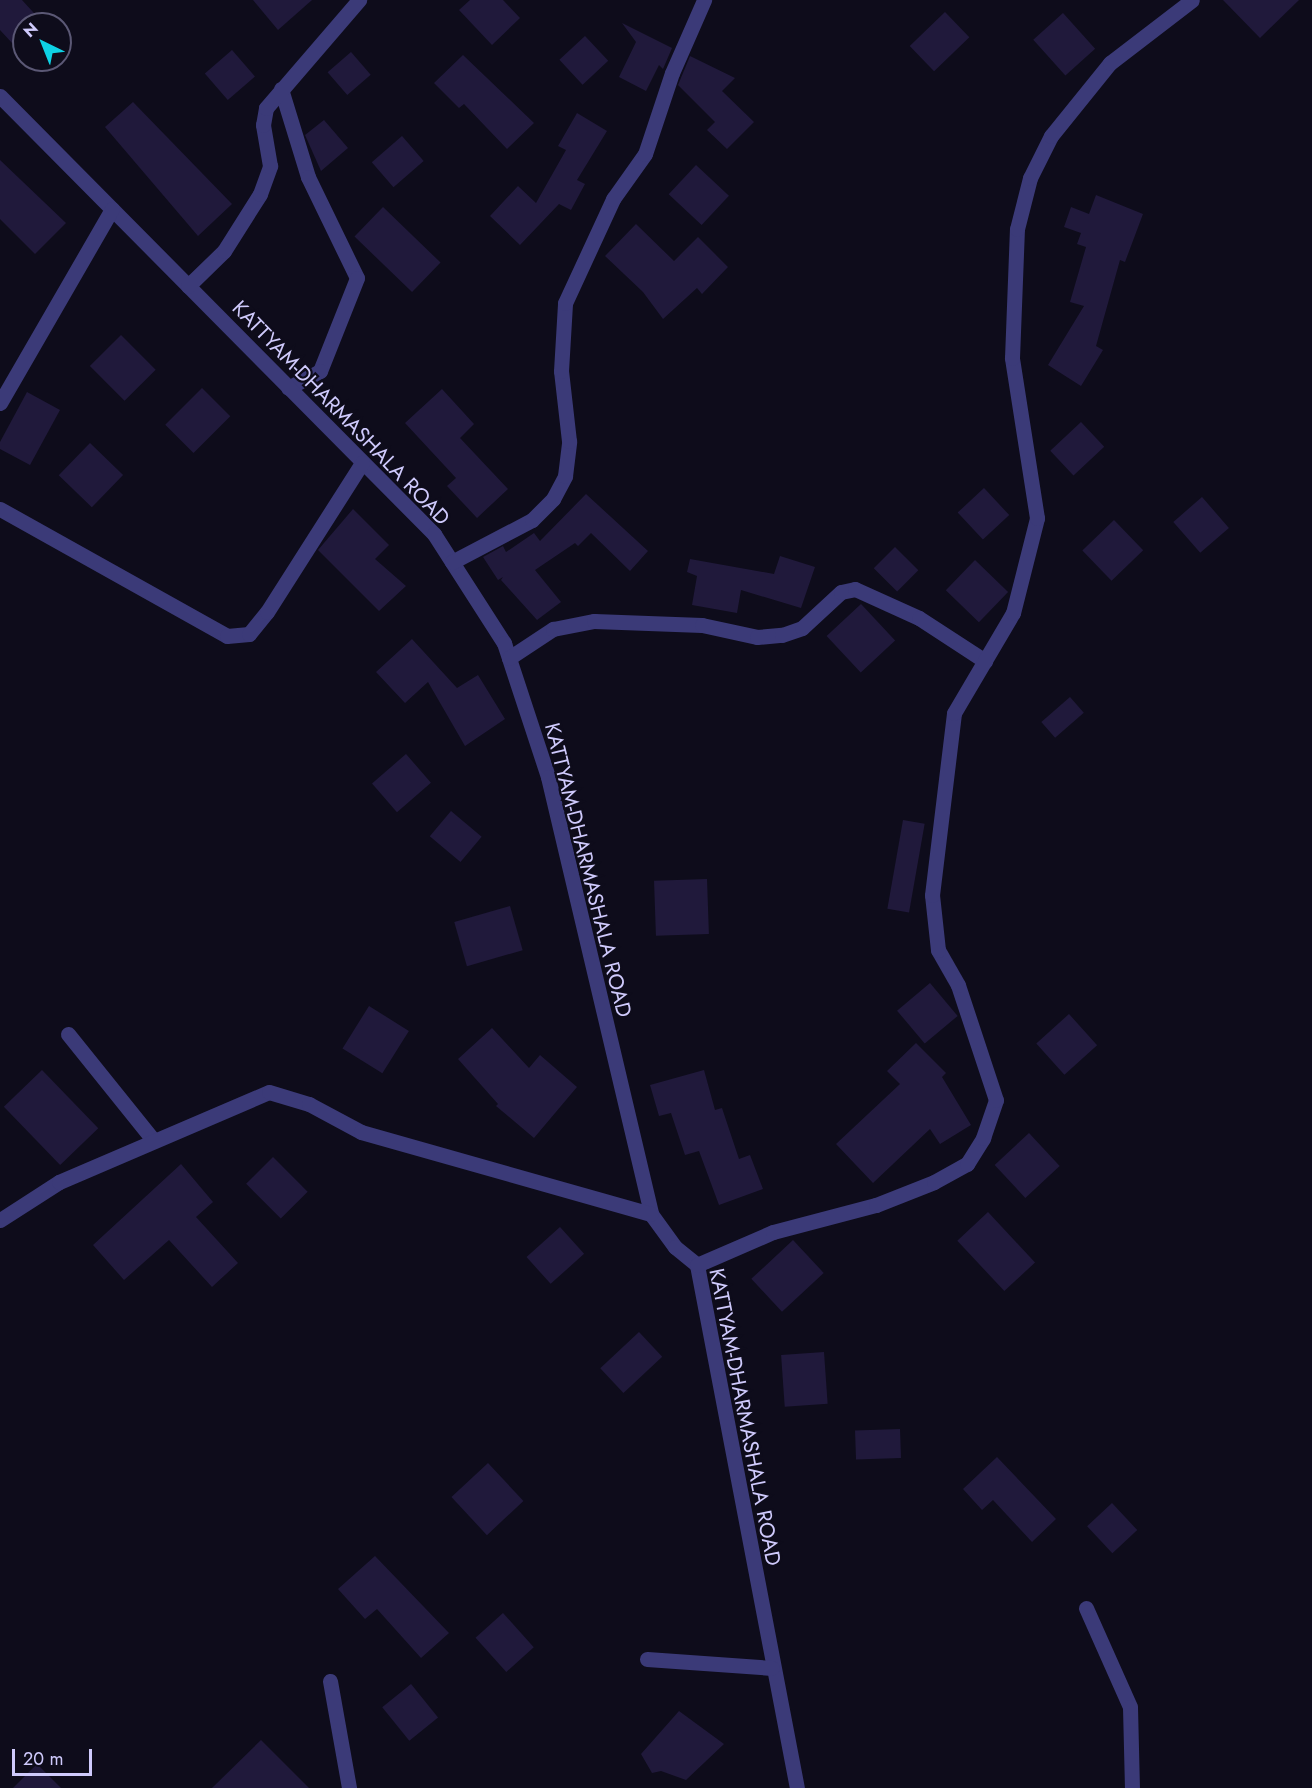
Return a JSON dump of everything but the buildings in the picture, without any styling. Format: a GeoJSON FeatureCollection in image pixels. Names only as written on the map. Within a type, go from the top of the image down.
{"type":"FeatureCollection","features":[{"type":"Feature","properties":{"kind":"street"},"geometry":{"type":"LineString","coordinates":[[188,286],[224,251],[250,215],[270,166],[263,125],[266,108],[280,89],[315,55],[359,0]]}},
{"type":"Feature","properties":{"kind":"street"},"geometry":{"type":"LineString","coordinates":[[452,562],[532,520],[553,499],[565,476],[569,441],[561,371],[565,303],[613,199],[645,154],[672,73],[704,0]]}},
{"type":"Feature","properties":{"kind":"street"},"geometry":{"type":"LineString","coordinates":[[697,1265],[773,1232],[876,1205],[934,1182],[967,1164],[983,1138],[996,1100],[958,985],[938,950],[932,895],[954,713],[1013,613],[1037,518],[1012,358],[1017,229],[1030,178],[1051,136],[1110,63],[1192,0]]}},
{"type":"Feature","properties":{"kind":"street"},"geometry":{"type":"LineString","coordinates":[[280,89],[308,177],[357,279],[320,371],[288,388]]}},
{"type":"Feature","properties":{"kind":"street","name":"KATTYAM-DHARMASHALA ROAD"},"geometry":{"type":"LineString","coordinates":[[0,96],[434,534],[504,643],[548,777],[651,1214],[675,1247],[697,1265],[772,1668],[797,1788]]}},
{"type":"Feature","properties":{"kind":"street"},"geometry":{"type":"LineString","coordinates":[[0,403],[112,209]]}},
{"type":"Feature","properties":{"kind":"street"},"geometry":{"type":"LineString","coordinates":[[0,509],[226,636],[249,634],[267,612],[362,463]]}},
{"type":"Feature","properties":{"kind":"street"},"geometry":{"type":"LineString","coordinates":[[509,658],[553,629],[594,621],[702,625],[757,638],[782,634],[802,628],[841,592],[855,589],[919,618],[985,661]]}},
{"type":"Feature","properties":{"kind":"street"},"geometry":{"type":"LineString","coordinates":[[68,1034],[154,1141]]}},
{"type":"Feature","properties":{"kind":"street"},"geometry":{"type":"LineString","coordinates":[[0,1220],[59,1182],[268,1092],[309,1104],[361,1132],[651,1214]]}},
{"type":"Feature","properties":{"kind":"street"},"geometry":{"type":"LineString","coordinates":[[1086,1608],[1130,1707],[1132,1788]]}},
{"type":"Feature","properties":{"kind":"street"},"geometry":{"type":"LineString","coordinates":[[647,1659],[772,1668]]}},
{"type":"Feature","properties":{"kind":"street"},"geometry":{"type":"LineString","coordinates":[[330,1681],[349,1788]]}}]}
